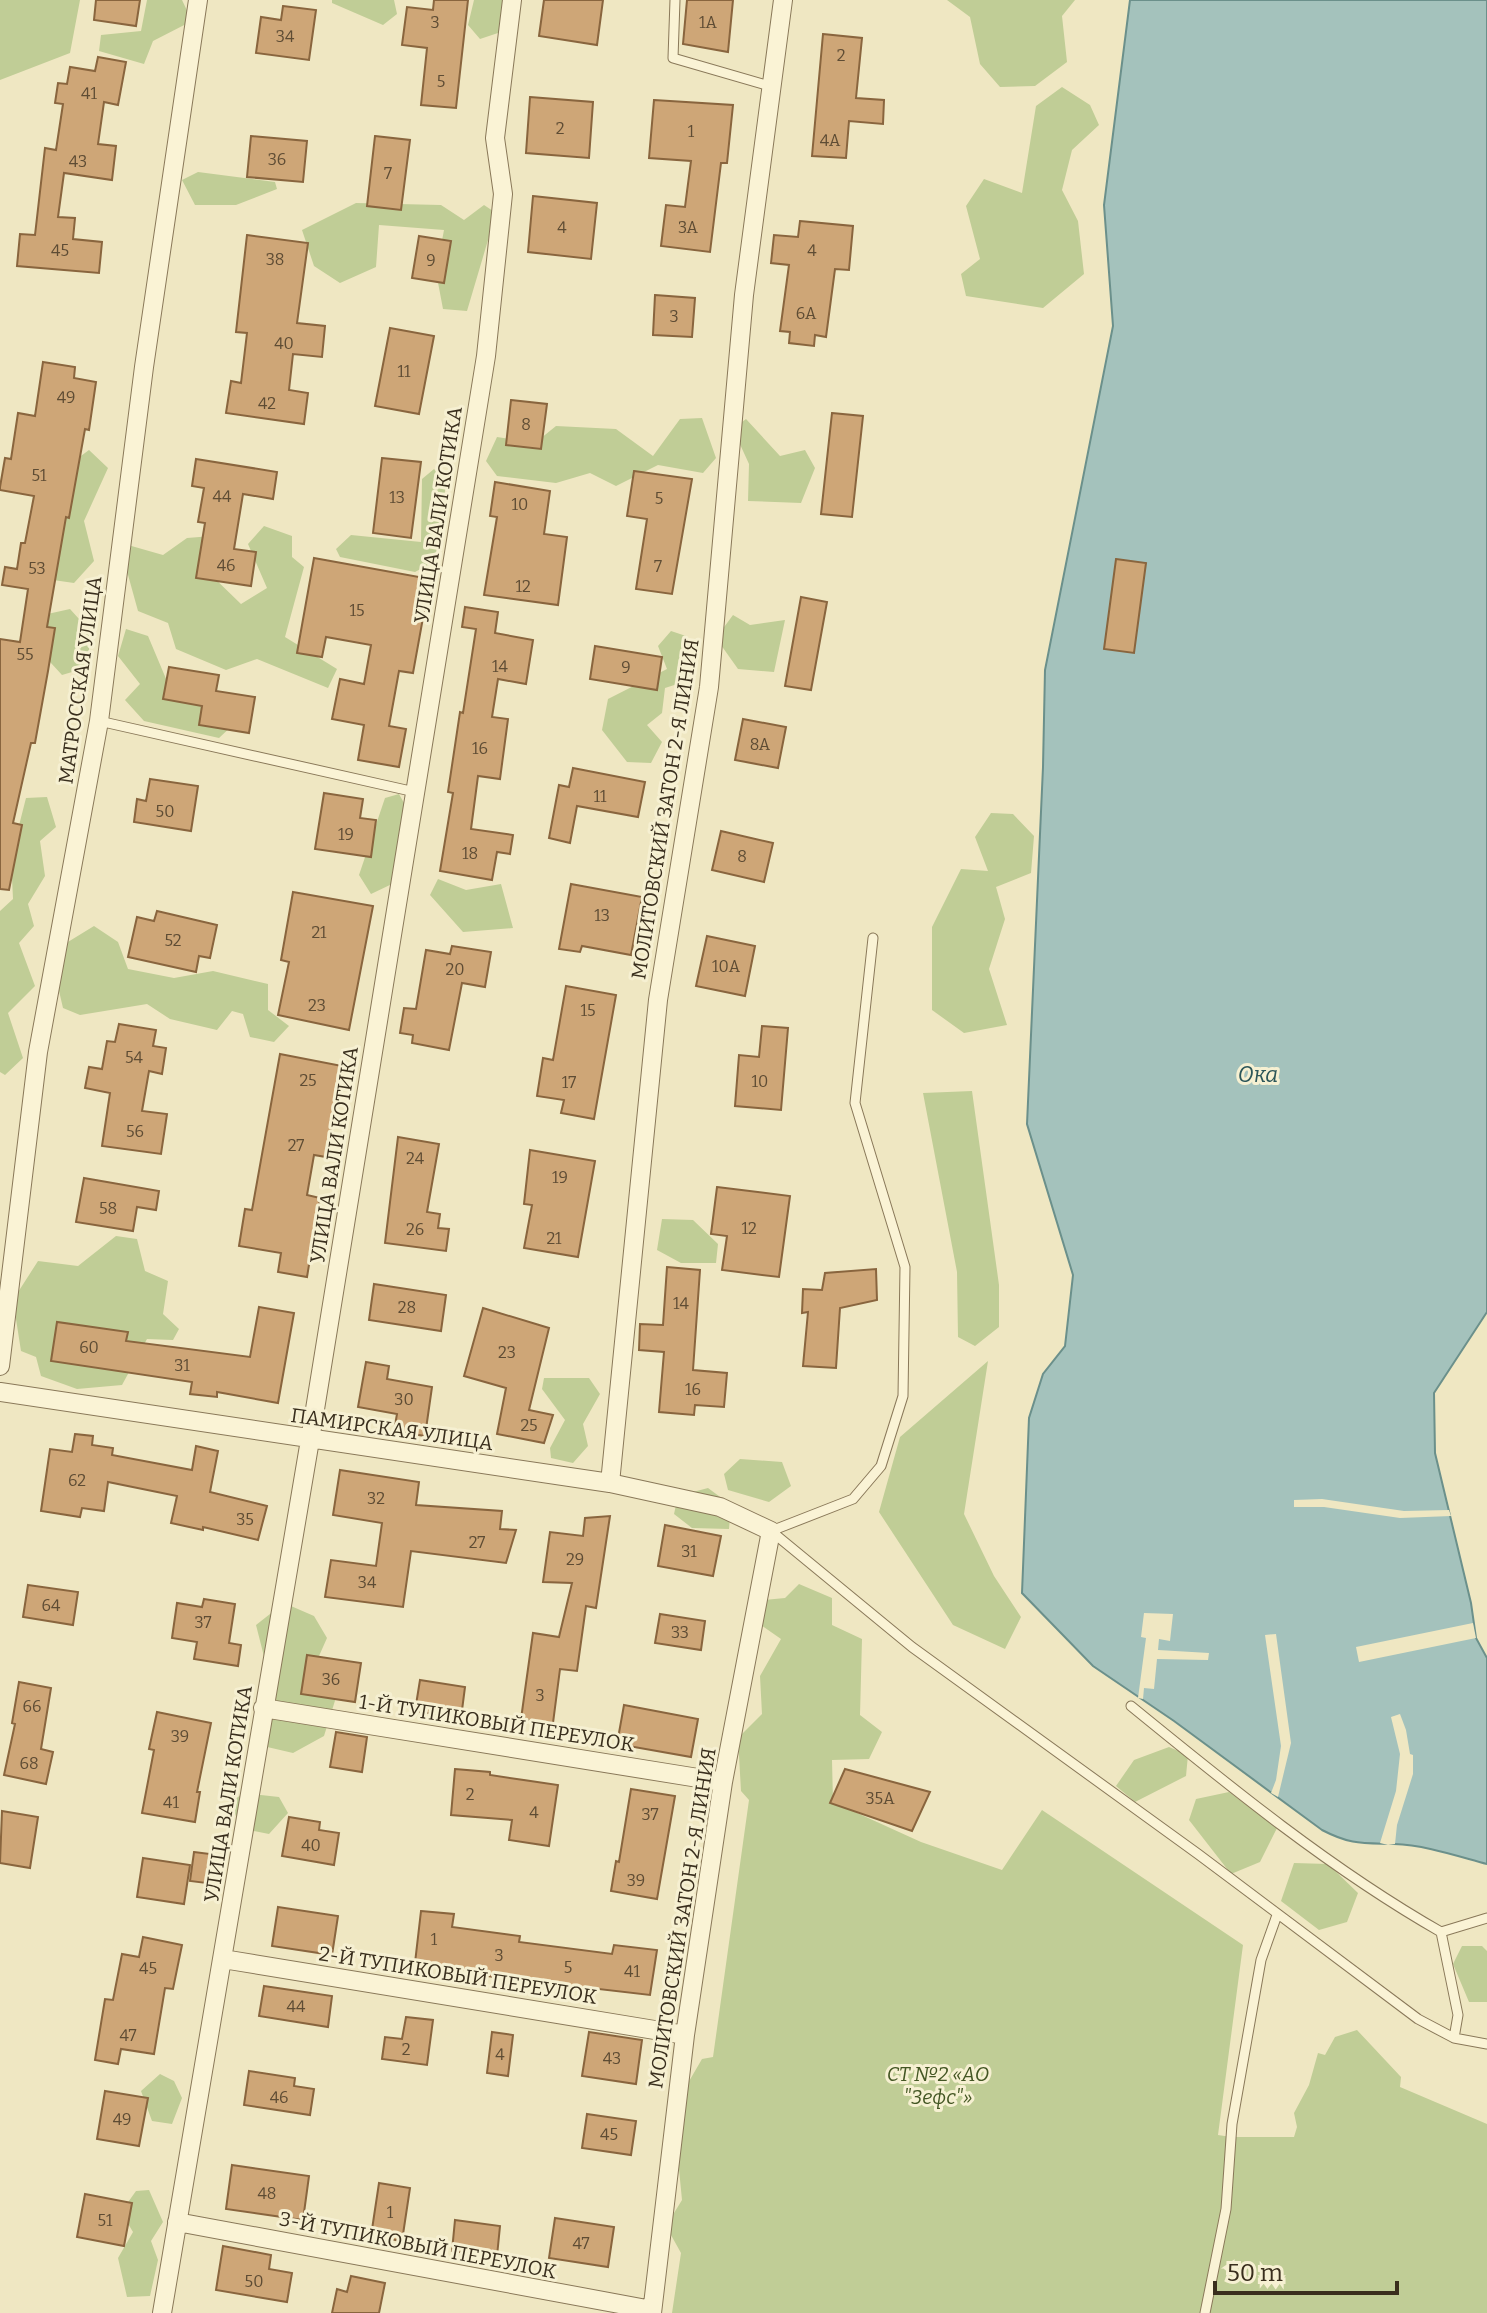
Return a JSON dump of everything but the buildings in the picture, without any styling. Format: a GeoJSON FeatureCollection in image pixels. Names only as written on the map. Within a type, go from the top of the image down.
{"type":"FeatureCollection","features":[{"type":"Feature","properties":{"kind":"street","name":"МАТРОССКАЯ УЛИЦА"},"geometry":{"type":"LineString","coordinates":[[0,1366],[38,1052],[99,721],[144,367],[198,0]]}},
{"type":"Feature","properties":{"kind":"street","name":"УЛИЦА ВАЛИ КОТИКА"},"geometry":{"type":"LineString","coordinates":[[162,2313],[310,1440],[486,356],[503,194],[495,138],[512,0]]}},
{"type":"Feature","properties":{"kind":"street","name":"МОЛИТОВСКИЙ ЗАТОН 2-Я ЛИНИЯ"},"geometry":{"type":"LineString","coordinates":[[610,1483],[658,1000],[709,687],[744,295],[783,0]]}},
{"type":"Feature","properties":{"kind":"street","name":"ПАМИРСКАЯ УЛИЦА"},"geometry":{"type":"LineString","coordinates":[[0,1392],[610,1483],[720,1507],[771,1531]]}},
{"type":"Feature","properties":{"kind":"street","name":"МОЛИТОВСКИЙ ЗАТОН 2-Я ЛИНИЯ"},"geometry":{"type":"LineString","coordinates":[[652,2312],[685,2035],[723,1782],[771,1531]]}},
{"type":"Feature","properties":{"kind":"street","name":"1-Й ТУПИКОВЫЙ ПЕРЕУЛОК"},"geometry":{"type":"LineString","coordinates":[[263,1708],[723,1782]]}},
{"type":"Feature","properties":{"kind":"street","name":"2-Й ТУПИКОВЫЙ ПЕРЕУЛОК"},"geometry":{"type":"LineString","coordinates":[[223,1959],[685,2035]]}},
{"type":"Feature","properties":{"kind":"street","name":"3-Й ТУПИКОВЫЙ ПЕРЕУЛОК"},"geometry":{"type":"LineString","coordinates":[[177,2222],[652,2312]]}},
{"type":"Feature","properties":{"kind":"lane"},"geometry":{"type":"LineString","coordinates":[[675,0],[673,58],[773,87]]}},
{"type":"Feature","properties":{"kind":"lane"},"geometry":{"type":"LineString","coordinates":[[99,721],[415,792]]}},
{"type":"Feature","properties":{"kind":"lane"},"geometry":{"type":"LineString","coordinates":[[873,938],[855,1103],[905,1267],[903,1396],[881,1466],[853,1499],[771,1531],[912,1647],[1367,1978],[1418,2019],[1454,2038],[1487,2044]]}},
{"type":"Feature","properties":{"kind":"lane"},"geometry":{"type":"LineString","coordinates":[[1131,1706],[1389,1902],[1441,1932],[1487,1918]]}},
{"type":"Feature","properties":{"kind":"lane"},"geometry":{"type":"LineString","coordinates":[[1205,2313],[1226,2209],[1232,2124],[1261,1960],[1277,1915]]}},
{"type":"Feature","properties":{"kind":"lane"},"geometry":{"type":"LineString","coordinates":[[1441,1932],[1458,2015],[1454,2038]]}},
{"type":"Feature","properties":{"kind":"green space"},"geometry":{"type":"Polygon","coordinates":[[[0,0],[80,0],[70,53],[0,80],[0,0]]]}},
{"type":"Feature","properties":{"kind":"green space"},"geometry":{"type":"Polygon","coordinates":[[[147,0],[182,0],[192,21],[153,41],[144,64],[99,51],[101,35],[141,31],[147,0]]]}},
{"type":"Feature","properties":{"kind":"green space"},"geometry":{"type":"Polygon","coordinates":[[[332,0],[394,0],[397,14],[383,25],[332,3],[332,0]]]}},
{"type":"Feature","properties":{"kind":"green space"},"geometry":{"type":"Polygon","coordinates":[[[474,0],[508,0],[501,32],[480,39],[468,25],[474,0]]]}},
{"type":"Feature","properties":{"kind":"green space"},"geometry":{"type":"Polygon","coordinates":[[[947,0],[1075,0],[1062,16],[1067,62],[1035,86],[1000,87],[980,64],[970,17],[947,0]]]}},
{"type":"Feature","properties":{"kind":"green space"},"geometry":{"type":"Polygon","coordinates":[[[1062,87],[1090,105],[1099,125],[1072,150],[1062,190],[1078,221],[1084,274],[1043,308],[966,296],[961,274],[980,259],[966,206],[984,179],[1022,193],[1036,106],[1062,87]]]}},
{"type":"Feature","properties":{"kind":"green space"},"geometry":{"type":"Polygon","coordinates":[[[198,172],[275,182],[277,189],[236,205],[195,205],[182,180],[198,172]]]}},
{"type":"Feature","properties":{"kind":"green space"},"geometry":{"type":"Polygon","coordinates":[[[356,203],[441,205],[464,220],[484,205],[496,213],[467,311],[443,309],[436,272],[444,230],[379,225],[376,267],[340,283],[314,266],[302,230],[356,203]]]}},
{"type":"Feature","properties":{"kind":"green space"},"geometry":{"type":"Polygon","coordinates":[[[702,418],[716,458],[703,473],[658,465],[616,486],[590,473],[556,483],[497,476],[486,461],[497,437],[535,443],[556,426],[616,429],[653,456],[680,419],[702,418]]]}},
{"type":"Feature","properties":{"kind":"green space"},"geometry":{"type":"Polygon","coordinates":[[[746,419],[780,456],[805,450],[815,468],[801,503],[748,501],[749,464],[733,429],[746,419]]]}},
{"type":"Feature","properties":{"kind":"green space"},"geometry":{"type":"Polygon","coordinates":[[[89,450],[108,468],[84,521],[94,561],[74,583],[46,579],[66,467],[89,450]]]}},
{"type":"Feature","properties":{"kind":"green space"},"geometry":{"type":"Polygon","coordinates":[[[434,469],[446,482],[437,560],[415,572],[340,557],[336,549],[351,535],[421,542],[422,479],[434,469]]]}},
{"type":"Feature","properties":{"kind":"green space"},"geometry":{"type":"Polygon","coordinates":[[[264,526],[292,536],[292,557],[304,567],[285,637],[337,669],[328,688],[257,659],[226,670],[176,649],[168,623],[138,611],[125,564],[128,545],[163,555],[187,538],[212,536],[209,573],[241,604],[267,588],[248,544],[264,526]]]}},
{"type":"Feature","properties":{"kind":"green space"},"geometry":{"type":"Polygon","coordinates":[[[70,609],[89,630],[89,667],[62,675],[40,651],[43,615],[70,609]]]}},
{"type":"Feature","properties":{"kind":"green space"},"geometry":{"type":"Polygon","coordinates":[[[733,615],[750,625],[785,620],[774,672],[738,669],[716,638],[733,615]]]}},
{"type":"Feature","properties":{"kind":"green space"},"geometry":{"type":"Polygon","coordinates":[[[126,629],[148,636],[172,693],[220,705],[235,723],[219,738],[144,721],[125,700],[140,684],[118,656],[126,629]]]}},
{"type":"Feature","properties":{"kind":"green space"},"geometry":{"type":"Polygon","coordinates":[[[671,631],[686,636],[693,679],[665,688],[662,713],[647,725],[662,742],[651,763],[627,762],[602,730],[608,699],[667,669],[658,646],[671,631]]]}},
{"type":"Feature","properties":{"kind":"green space"},"geometry":{"type":"Polygon","coordinates":[[[399,794],[409,812],[392,884],[371,894],[359,875],[385,798],[399,794]]]}},
{"type":"Feature","properties":{"kind":"green space"},"geometry":{"type":"Polygon","coordinates":[[[47,797],[56,827],[40,841],[45,876],[28,904],[34,926],[19,943],[35,986],[8,1013],[23,1058],[5,1075],[0,1072],[0,911],[13,899],[11,857],[26,798],[47,797]]]}},
{"type":"Feature","properties":{"kind":"green space"},"geometry":{"type":"Polygon","coordinates":[[[991,813],[1013,814],[1034,836],[1031,873],[996,887],[1005,919],[989,969],[1007,1025],[964,1033],[932,1010],[932,927],[961,869],[988,871],[975,837],[991,813]]]}},
{"type":"Feature","properties":{"kind":"green space"},"geometry":{"type":"Polygon","coordinates":[[[438,879],[466,890],[501,884],[513,928],[463,932],[430,895],[438,879]]]}},
{"type":"Feature","properties":{"kind":"green space"},"geometry":{"type":"Polygon","coordinates":[[[94,926],[118,942],[128,969],[174,978],[213,971],[268,984],[268,1010],[289,1026],[274,1042],[250,1037],[243,1014],[232,1011],[217,1030],[170,1019],[147,1004],[80,1015],[63,1008],[56,978],[63,945],[94,926]]]}},
{"type":"Feature","properties":{"kind":"green space"},"geometry":{"type":"Polygon","coordinates":[[[972,1091],[999,1285],[999,1327],[975,1346],[958,1337],[957,1272],[923,1093],[972,1091]]]}},
{"type":"Feature","properties":{"kind":"green space"},"geometry":{"type":"Polygon","coordinates":[[[662,1219],[693,1220],[718,1244],[716,1263],[681,1263],[657,1250],[662,1219]]]}},
{"type":"Feature","properties":{"kind":"green space"},"geometry":{"type":"Polygon","coordinates":[[[116,1236],[137,1239],[145,1271],[168,1281],[163,1314],[179,1329],[173,1340],[147,1339],[122,1385],[77,1389],[41,1376],[36,1357],[21,1351],[13,1300],[38,1261],[78,1266],[116,1236]]]}},
{"type":"Feature","properties":{"kind":"green space"},"geometry":{"type":"Polygon","coordinates":[[[988,1361],[964,1514],[994,1576],[1021,1617],[1005,1649],[953,1625],[879,1512],[900,1437],[988,1361]]]}},
{"type":"Feature","properties":{"kind":"green space"},"geometry":{"type":"Polygon","coordinates":[[[544,1378],[589,1378],[600,1394],[583,1424],[588,1446],[573,1463],[551,1458],[550,1448],[565,1420],[542,1389],[544,1378]]]}},
{"type":"Feature","properties":{"kind":"green space"},"geometry":{"type":"Polygon","coordinates":[[[740,1459],[782,1462],[791,1486],[769,1502],[728,1490],[724,1474],[740,1459]]]}},
{"type":"Feature","properties":{"kind":"green space"},"geometry":{"type":"Polygon","coordinates":[[[708,1488],[731,1505],[729,1529],[692,1528],[674,1514],[678,1496],[708,1488]]]}},
{"type":"Feature","properties":{"kind":"green space","name":"СТ №2 «АО \"Зефс\"»"},"geometry":{"type":"Polygon","coordinates":[[[799,1584],[832,1598],[832,1625],[862,1639],[860,1715],[882,1732],[869,1759],[832,1760],[833,1802],[921,1842],[1002,1870],[1042,1810],[1243,1945],[1218,2135],[1294,2137],[1297,2127],[1294,2113],[1309,2085],[1318,2053],[1325,2055],[1335,2037],[1357,2030],[1401,2077],[1400,2087],[1487,2124],[1487,2313],[672,2313],[681,2253],[666,2226],[682,2200],[678,2159],[688,2083],[702,2059],[713,2057],[749,1800],[741,1791],[738,1738],[762,1714],[760,1676],[781,1639],[761,1625],[764,1600],[785,1598],[799,1584]]]}},
{"type":"Feature","properties":{"kind":"green space"},"geometry":{"type":"Polygon","coordinates":[[[284,1603],[314,1616],[327,1638],[315,1665],[338,1691],[324,1736],[293,1753],[263,1746],[272,1688],[256,1625],[284,1603]]]}},
{"type":"Feature","properties":{"kind":"green space"},"geometry":{"type":"Polygon","coordinates":[[[1169,1747],[1188,1755],[1186,1776],[1135,1802],[1116,1786],[1134,1760],[1169,1747]]]}},
{"type":"Feature","properties":{"kind":"green space"},"geometry":{"type":"Polygon","coordinates":[[[1229,1792],[1277,1828],[1260,1862],[1231,1874],[1189,1820],[1196,1799],[1229,1792]]]}},
{"type":"Feature","properties":{"kind":"green space"},"geometry":{"type":"Polygon","coordinates":[[[244,1793],[279,1797],[288,1813],[269,1834],[239,1828],[232,1801],[244,1793]]]}},
{"type":"Feature","properties":{"kind":"green space"},"geometry":{"type":"Polygon","coordinates":[[[1294,1863],[1328,1864],[1358,1893],[1347,1922],[1319,1930],[1281,1901],[1294,1863]]]}},
{"type":"Feature","properties":{"kind":"green space"},"geometry":{"type":"Polygon","coordinates":[[[1462,1946],[1482,1946],[1487,1951],[1487,2002],[1469,2002],[1453,1964],[1462,1946]]]}},
{"type":"Feature","properties":{"kind":"green space"},"geometry":{"type":"Polygon","coordinates":[[[160,2074],[174,2081],[182,2098],[172,2124],[152,2121],[141,2091],[160,2074]]]}},
{"type":"Feature","properties":{"kind":"green space"},"geometry":{"type":"Polygon","coordinates":[[[149,2190],[163,2222],[151,2241],[158,2260],[150,2296],[127,2297],[118,2258],[133,2232],[121,2212],[136,2191],[149,2190]]]}},
{"type":"Feature","properties":{"kind":"water","name":"Ока"},"geometry":{"type":"Polygon","coordinates":[[[1130,0],[1487,0],[1487,1312],[1434,1393],[1435,1453],[1471,1603],[1476,1638],[1487,1658],[1487,1864],[1417,1846],[1349,1841],[1322,1830],[1174,1721],[1093,1666],[1022,1593],[1029,1418],[1043,1374],[1065,1346],[1073,1275],[1027,1124],[1045,670],[1113,326],[1104,205],[1130,0]]]}},
{"type":"Feature","properties":{"kind":"pier"},"geometry":{"type":"Polygon","coordinates":[[[1322,1499],[1404,1511],[1449,1510],[1451,1516],[1400,1518],[1324,1507],[1294,1507],[1294,1500],[1322,1499]]]}},
{"type":"Feature","properties":{"kind":"pier"},"geometry":{"type":"Polygon","coordinates":[[[1144,1613],[1173,1614],[1170,1641],[1159,1639],[1158,1650],[1209,1653],[1208,1660],[1157,1659],[1154,1689],[1144,1688],[1143,1699],[1138,1698],[1146,1638],[1141,1637],[1144,1613]]]}},
{"type":"Feature","properties":{"kind":"pier"},"geometry":{"type":"Polygon","coordinates":[[[1473,1623],[1476,1638],[1359,1662],[1356,1647],[1473,1623]]]}},
{"type":"Feature","properties":{"kind":"pier"},"geometry":{"type":"Polygon","coordinates":[[[1276,1634],[1291,1743],[1278,1797],[1271,1793],[1281,1746],[1265,1635],[1276,1634]]]}},
{"type":"Feature","properties":{"kind":"pier"},"geometry":{"type":"Polygon","coordinates":[[[1400,1714],[1410,1754],[1413,1755],[1413,1774],[1397,1825],[1395,1844],[1388,1845],[1380,1843],[1396,1791],[1400,1754],[1391,1717],[1400,1714]]]}}]}
